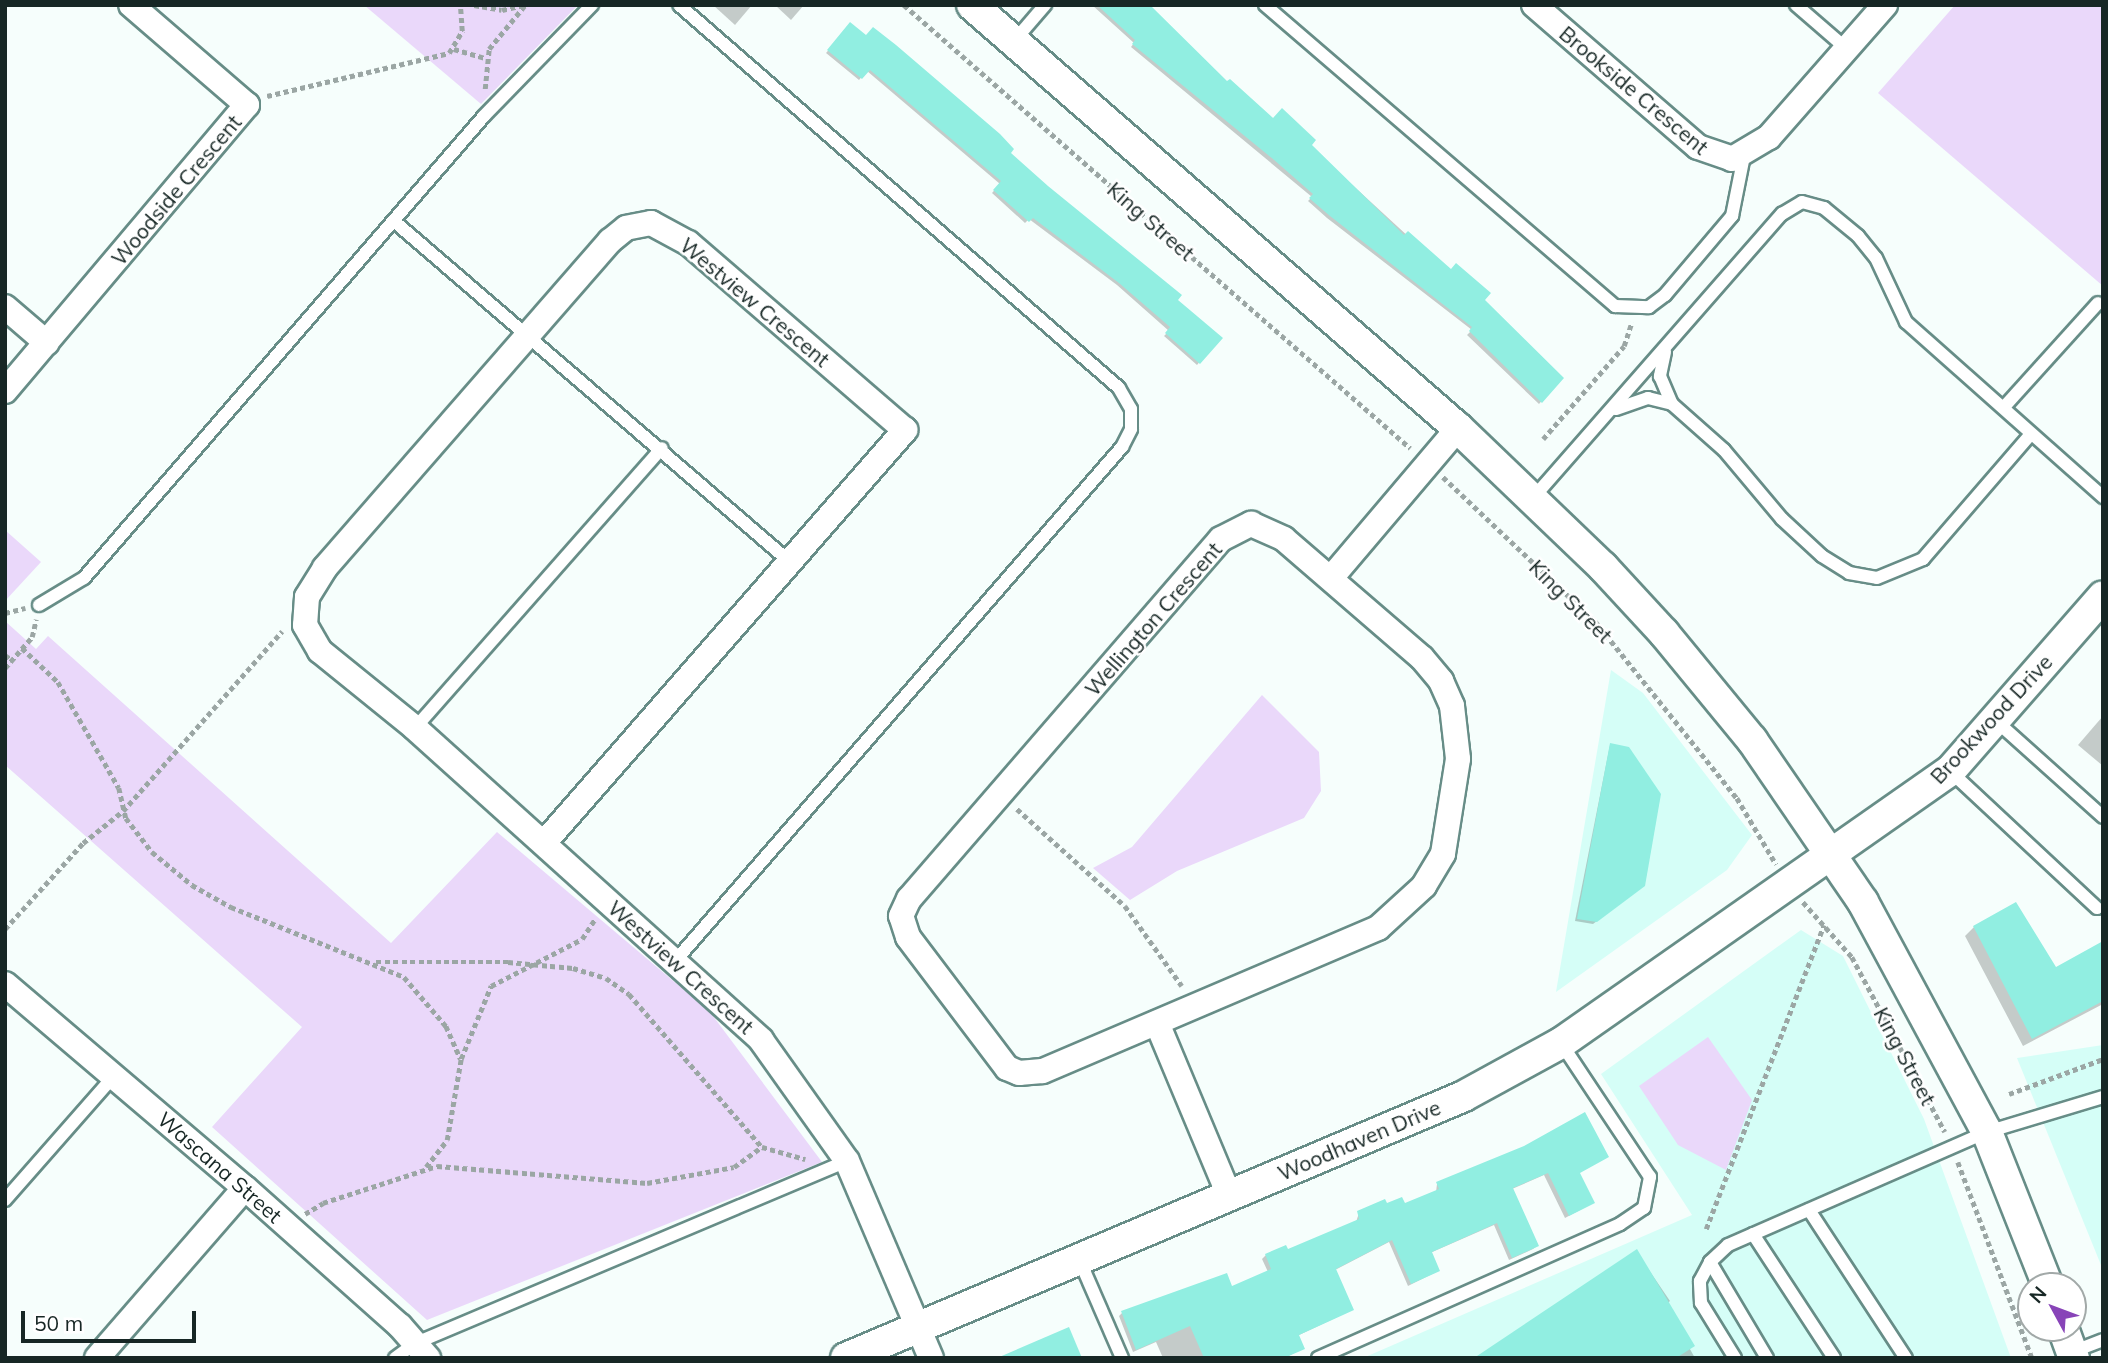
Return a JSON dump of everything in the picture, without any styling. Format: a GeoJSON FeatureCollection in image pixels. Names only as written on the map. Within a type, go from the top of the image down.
{"type":"FeatureCollection","features":[{"type":"Feature","properties":{"kind":"street","name":"Woodside Crescent"},"geometry":{"type":"LineString","coordinates":[[5,391],[247,105],[131,5]]}},
{"type":"Feature","properties":{"kind":"street","name":"King Street"},"geometry":{"type":"LineString","coordinates":[[972,5],[1458,428],[1533,498],[1664,633],[1752,740],[1833,853],[1911,985],[1987,1132],[2042,1272]]}},
{"type":"Feature","properties":{"kind":"street","name":"Brookside Crescent"},"geometry":{"type":"LineString","coordinates":[[1534,5],[1708,154],[1732,159],[1744,156]]}},
{"type":"Feature","properties":{"kind":"street"},"geometry":{"type":"LineString","coordinates":[[1744,156],[1769,137],[1885,5]]}},
{"type":"Feature","properties":{"kind":"street","name":"Westview Crescent"},"geometry":{"type":"LineString","coordinates":[[544,843],[905,430],[688,243],[651,223],[626,228],[610,241],[326,568],[305,609],[305,625],[320,651],[415,728],[604,897],[676,960],[761,1041],[847,1161],[931,1358]]}},
{"type":"Feature","properties":{"kind":"street"},"geometry":{"type":"LineString","coordinates":[[5,307],[47,343]]}},
{"type":"Feature","properties":{"kind":"street"},"geometry":{"type":"LineString","coordinates":[[1331,578],[1458,428]]}},
{"type":"Feature","properties":{"kind":"street","name":"Wellington Crescent"},"geometry":{"type":"LineString","coordinates":[[1251,524],[1268,528],[1331,578],[1422,658],[1441,681],[1452,706],[1458,759],[1443,854],[1424,886],[1378,928],[1042,1071],[1019,1073],[998,1061],[908,937],[901,916],[909,899],[1000,794],[1231,532],[1251,524]]}},
{"type":"Feature","properties":{"kind":"street","name":"Brookwood Drive"},"geometry":{"type":"LineString","coordinates":[[1833,853],[1950,771],[2103,596]]}},
{"type":"Feature","properties":{"kind":"street","name":"Woodhaven Drive"},"geometry":{"type":"LineString","coordinates":[[846,1358],[1464,1096],[1561,1043],[1787,881],[1833,853]]}},
{"type":"Feature","properties":{"kind":"street","name":"Wascana Street"},"geometry":{"type":"LineString","coordinates":[[5,984],[245,1188],[422,1350]]}},
{"type":"Feature","properties":{"kind":"street"},"geometry":{"type":"LineString","coordinates":[[1157,1023],[1229,1195]]}},
{"type":"Feature","properties":{"kind":"street"},"geometry":{"type":"LineString","coordinates":[[97,1358],[245,1188]]}},
{"type":"Feature","properties":{"kind":"lane"},"geometry":{"type":"LineString","coordinates":[[39,605],[84,578],[484,116],[592,5]]}},
{"type":"Feature","properties":{"kind":"lane"},"geometry":{"type":"LineString","coordinates":[[676,960],[1122,447],[1132,429],[1131,409],[1119,388],[679,5]]}},
{"type":"Feature","properties":{"kind":"lane"},"geometry":{"type":"LineString","coordinates":[[1013,41],[1045,5]]}},
{"type":"Feature","properties":{"kind":"lane"},"geometry":{"type":"LineString","coordinates":[[1265,5],[1601,299],[1632,310],[1649,307],[1665,295],[1732,216],[1744,156]]}},
{"type":"Feature","properties":{"kind":"lane"},"geometry":{"type":"LineString","coordinates":[[1796,5],[1847,49]]}},
{"type":"Feature","properties":{"kind":"lane"},"geometry":{"type":"LineString","coordinates":[[1533,498],[1613,410],[1782,214],[1802,202],[1815,204],[1857,236],[1876,258],[1906,322],[2004,407],[2030,435],[2103,497]]}},
{"type":"Feature","properties":{"kind":"lane"},"geometry":{"type":"LineString","coordinates":[[395,222],[662,447],[790,562]]}},
{"type":"Feature","properties":{"kind":"lane"},"geometry":{"type":"LineString","coordinates":[[2004,407],[2098,303]]}},
{"type":"Feature","properties":{"kind":"lane"},"geometry":{"type":"LineString","coordinates":[[1666,347],[1660,376],[1672,404],[1716,442],[1782,519],[1822,556],[1849,573],[1877,578],[1923,559],[2030,435]]}},
{"type":"Feature","properties":{"kind":"lane"},"geometry":{"type":"LineString","coordinates":[[1613,410],[1648,398],[1672,404]]}},
{"type":"Feature","properties":{"kind":"lane"},"geometry":{"type":"LineString","coordinates":[[415,728],[662,447]]}},
{"type":"Feature","properties":{"kind":"lane"},"geometry":{"type":"LineString","coordinates":[[1995,719],[2103,817]]}},
{"type":"Feature","properties":{"kind":"lane"},"geometry":{"type":"LineString","coordinates":[[1950,771],[2097,908]]}},
{"type":"Feature","properties":{"kind":"lane"},"geometry":{"type":"LineString","coordinates":[[1318,1358],[1620,1224],[1644,1208],[1650,1177],[1561,1043]]}},
{"type":"Feature","properties":{"kind":"lane"},"geometry":{"type":"LineString","coordinates":[[5,1200],[115,1075]]}},
{"type":"Feature","properties":{"kind":"lane"},"geometry":{"type":"LineString","coordinates":[[1735,1358],[1701,1303],[1700,1281],[1710,1262],[1728,1245],[1987,1132],[2103,1097]]}},
{"type":"Feature","properties":{"kind":"lane"},"geometry":{"type":"LineString","coordinates":[[395,1358],[422,1350],[847,1161]]}},
{"type":"Feature","properties":{"kind":"lane"},"geometry":{"type":"LineString","coordinates":[[1809,1210],[1906,1358]]}},
{"type":"Feature","properties":{"kind":"lane"},"geometry":{"type":"LineString","coordinates":[[1753,1234],[1834,1358]]}},
{"type":"Feature","properties":{"kind":"lane"},"geometry":{"type":"LineString","coordinates":[[1079,1259],[1122,1358]]}},
{"type":"Feature","properties":{"kind":"lane"},"geometry":{"type":"LineString","coordinates":[[1710,1262],[1767,1358]]}},
{"type":"Feature","properties":{"kind":"lane"},"geometry":{"type":"LineString","coordinates":[[2070,1346],[2103,1340]]}},
{"type":"Feature","properties":{"kind":"path"},"geometry":{"type":"LineString","coordinates":[[247,105],[273,93],[436,58],[453,49],[462,31],[460,5]]}},
{"type":"Feature","properties":{"kind":"path"},"geometry":{"type":"LineString","coordinates":[[474,5],[502,10],[524,5]]}},
{"type":"Feature","properties":{"kind":"path","name":"King Street"},"geometry":{"type":"LineString","coordinates":[[904,5],[1428,464],[1595,621],[1737,798],[1787,881],[1852,957],[1952,1146],[2032,1358]]}},
{"type":"Feature","properties":{"kind":"path"},"geometry":{"type":"LineString","coordinates":[[453,49],[485,58]]}},
{"type":"Feature","properties":{"kind":"path"},"geometry":{"type":"LineString","coordinates":[[1543,439],[1624,346],[1632,328],[1632,310]]}},
{"type":"Feature","properties":{"kind":"path"},"geometry":{"type":"LineString","coordinates":[[5,929],[83,843],[123,811],[255,659],[305,609]]}},
{"type":"Feature","properties":{"kind":"path"},"geometry":{"type":"LineString","coordinates":[[22,648],[58,682],[119,788],[123,811],[152,852],[210,897],[372,962],[414,986],[446,1026],[461,1059]]}},
{"type":"Feature","properties":{"kind":"path"},"geometry":{"type":"LineString","coordinates":[[5,655],[12,660]]}},
{"type":"Feature","properties":{"kind":"path"},"geometry":{"type":"LineString","coordinates":[[1000,794],[1125,906],[1196,1007]]}},
{"type":"Feature","properties":{"kind":"path"},"geometry":{"type":"LineString","coordinates":[[425,1168],[447,1140],[461,1059],[491,986],[582,939],[604,897]]}},
{"type":"Feature","properties":{"kind":"path"},"geometry":{"type":"LineString","coordinates":[[1706,1229],[1824,925]]}},
{"type":"Feature","properties":{"kind":"path"},"geometry":{"type":"LineString","coordinates":[[372,962],[531,964],[590,972],[629,994],[762,1147],[811,1161],[847,1161]]}},
{"type":"Feature","properties":{"kind":"path"},"geometry":{"type":"LineString","coordinates":[[2009,1094],[2103,1059]]}},
{"type":"Feature","properties":{"kind":"path"},"geometry":{"type":"LineString","coordinates":[[287,1225],[323,1203],[425,1168],[452,1166],[647,1183],[734,1167],[762,1147]]}},
{"type":"Feature","properties":{"kind":"shaded area"},"geometry":{"type":"Polygon","coordinates":[[[364,5],[578,5],[481,104],[364,5]]]}},
{"type":"Feature","properties":{"kind":"shaded area"},"geometry":{"type":"Polygon","coordinates":[[[1955,5],[2103,5],[2103,286],[1878,93],[1955,5]]]}},
{"type":"Feature","properties":{"kind":"shaded area"},"geometry":{"type":"Polygon","coordinates":[[[5,530],[41,562],[5,601],[5,530]]]}},
{"type":"Feature","properties":{"kind":"shaded area"},"geometry":{"type":"Polygon","coordinates":[[[5,621],[36,649],[48,636],[391,943],[497,832],[710,1012],[822,1162],[427,1320],[212,1127],[302,1027],[5,765],[5,621]]]}},
{"type":"Feature","properties":{"kind":"shaded area"},"geometry":{"type":"Polygon","coordinates":[[[1611,670],[1643,693],[1752,835],[1727,870],[1556,992],[1611,670]]]}},
{"type":"Feature","properties":{"kind":"shaded area"},"geometry":{"type":"Polygon","coordinates":[[[1262,695],[1319,752],[1321,791],[1304,818],[1177,871],[1130,900],[1093,868],[1132,847],[1262,695]]]}},
{"type":"Feature","properties":{"kind":"shaded area"},"geometry":{"type":"Polygon","coordinates":[[[1801,930],[1843,956],[1924,1119],[2011,1358],[1363,1358],[1692,1215],[1601,1074],[1801,930]]]}},
{"type":"Feature","properties":{"kind":"shaded area"},"geometry":{"type":"Polygon","coordinates":[[[1708,1037],[1752,1100],[1726,1170],[1678,1145],[1639,1086],[1708,1037]]]}},
{"type":"Feature","properties":{"kind":"shaded area"},"geometry":{"type":"Polygon","coordinates":[[[2103,1045],[2103,1270],[2017,1058],[2103,1045]]]}},
{"type":"Feature","properties":{"kind":"building"},"geometry":{"type":"Polygon","coordinates":[[[1097,5],[1150,5],[1227,81],[1230,79],[1273,118],[1282,108],[1316,140],[1312,145],[1404,235],[1408,231],[1451,269],[1456,263],[1491,293],[1485,300],[1564,378],[1542,403],[1469,331],[1472,327],[1309,198],[1313,194],[1132,44],[1135,40],[1097,5]]]}},
{"type":"Feature","properties":{"kind":"building"},"geometry":{"type":"Polygon","coordinates":[[[850,22],[866,35],[873,27],[896,45],[1000,134],[1014,149],[1011,153],[1048,186],[1182,295],[1178,300],[1223,338],[1200,364],[1165,333],[1170,327],[1119,283],[1033,218],[1029,222],[993,190],[1001,181],[870,70],[862,79],[827,50],[850,22]]]}},
{"type":"Feature","properties":{"kind":"building"},"geometry":{"type":"Polygon","coordinates":[[[1610,743],[1629,747],[1661,794],[1645,886],[1597,922],[1577,919],[1610,743]]]}},
{"type":"Feature","properties":{"kind":"building"},"geometry":{"type":"Polygon","coordinates":[[[2016,902],[2056,967],[2103,941],[2103,1001],[2032,1039],[1973,926],[2016,902]]]}},
{"type":"Feature","properties":{"kind":"building"},"geometry":{"type":"Polygon","coordinates":[[[1585,1112],[1609,1157],[1580,1173],[1595,1203],[1569,1216],[1548,1173],[1513,1188],[1539,1246],[1512,1258],[1497,1223],[1432,1252],[1440,1271],[1411,1284],[1392,1240],[1336,1269],[1354,1310],[1299,1335],[1305,1349],[1284,1358],[1204,1358],[1190,1326],[1136,1350],[1121,1311],[1227,1273],[1232,1286],[1271,1269],[1265,1254],[1286,1245],[1288,1249],[1359,1219],[1357,1211],[1385,1199],[1387,1203],[1402,1197],[1405,1203],[1439,1189],[1436,1182],[1524,1146],[1585,1112]]]}},
{"type":"Feature","properties":{"kind":"building"},"geometry":{"type":"Polygon","coordinates":[[[1637,1249],[1695,1346],[1676,1358],[1474,1358],[1637,1249]]]}},
{"type":"Feature","properties":{"kind":"building"},"geometry":{"type":"Polygon","coordinates":[[[1069,1327],[1082,1358],[997,1358],[1069,1327]]]}}]}
